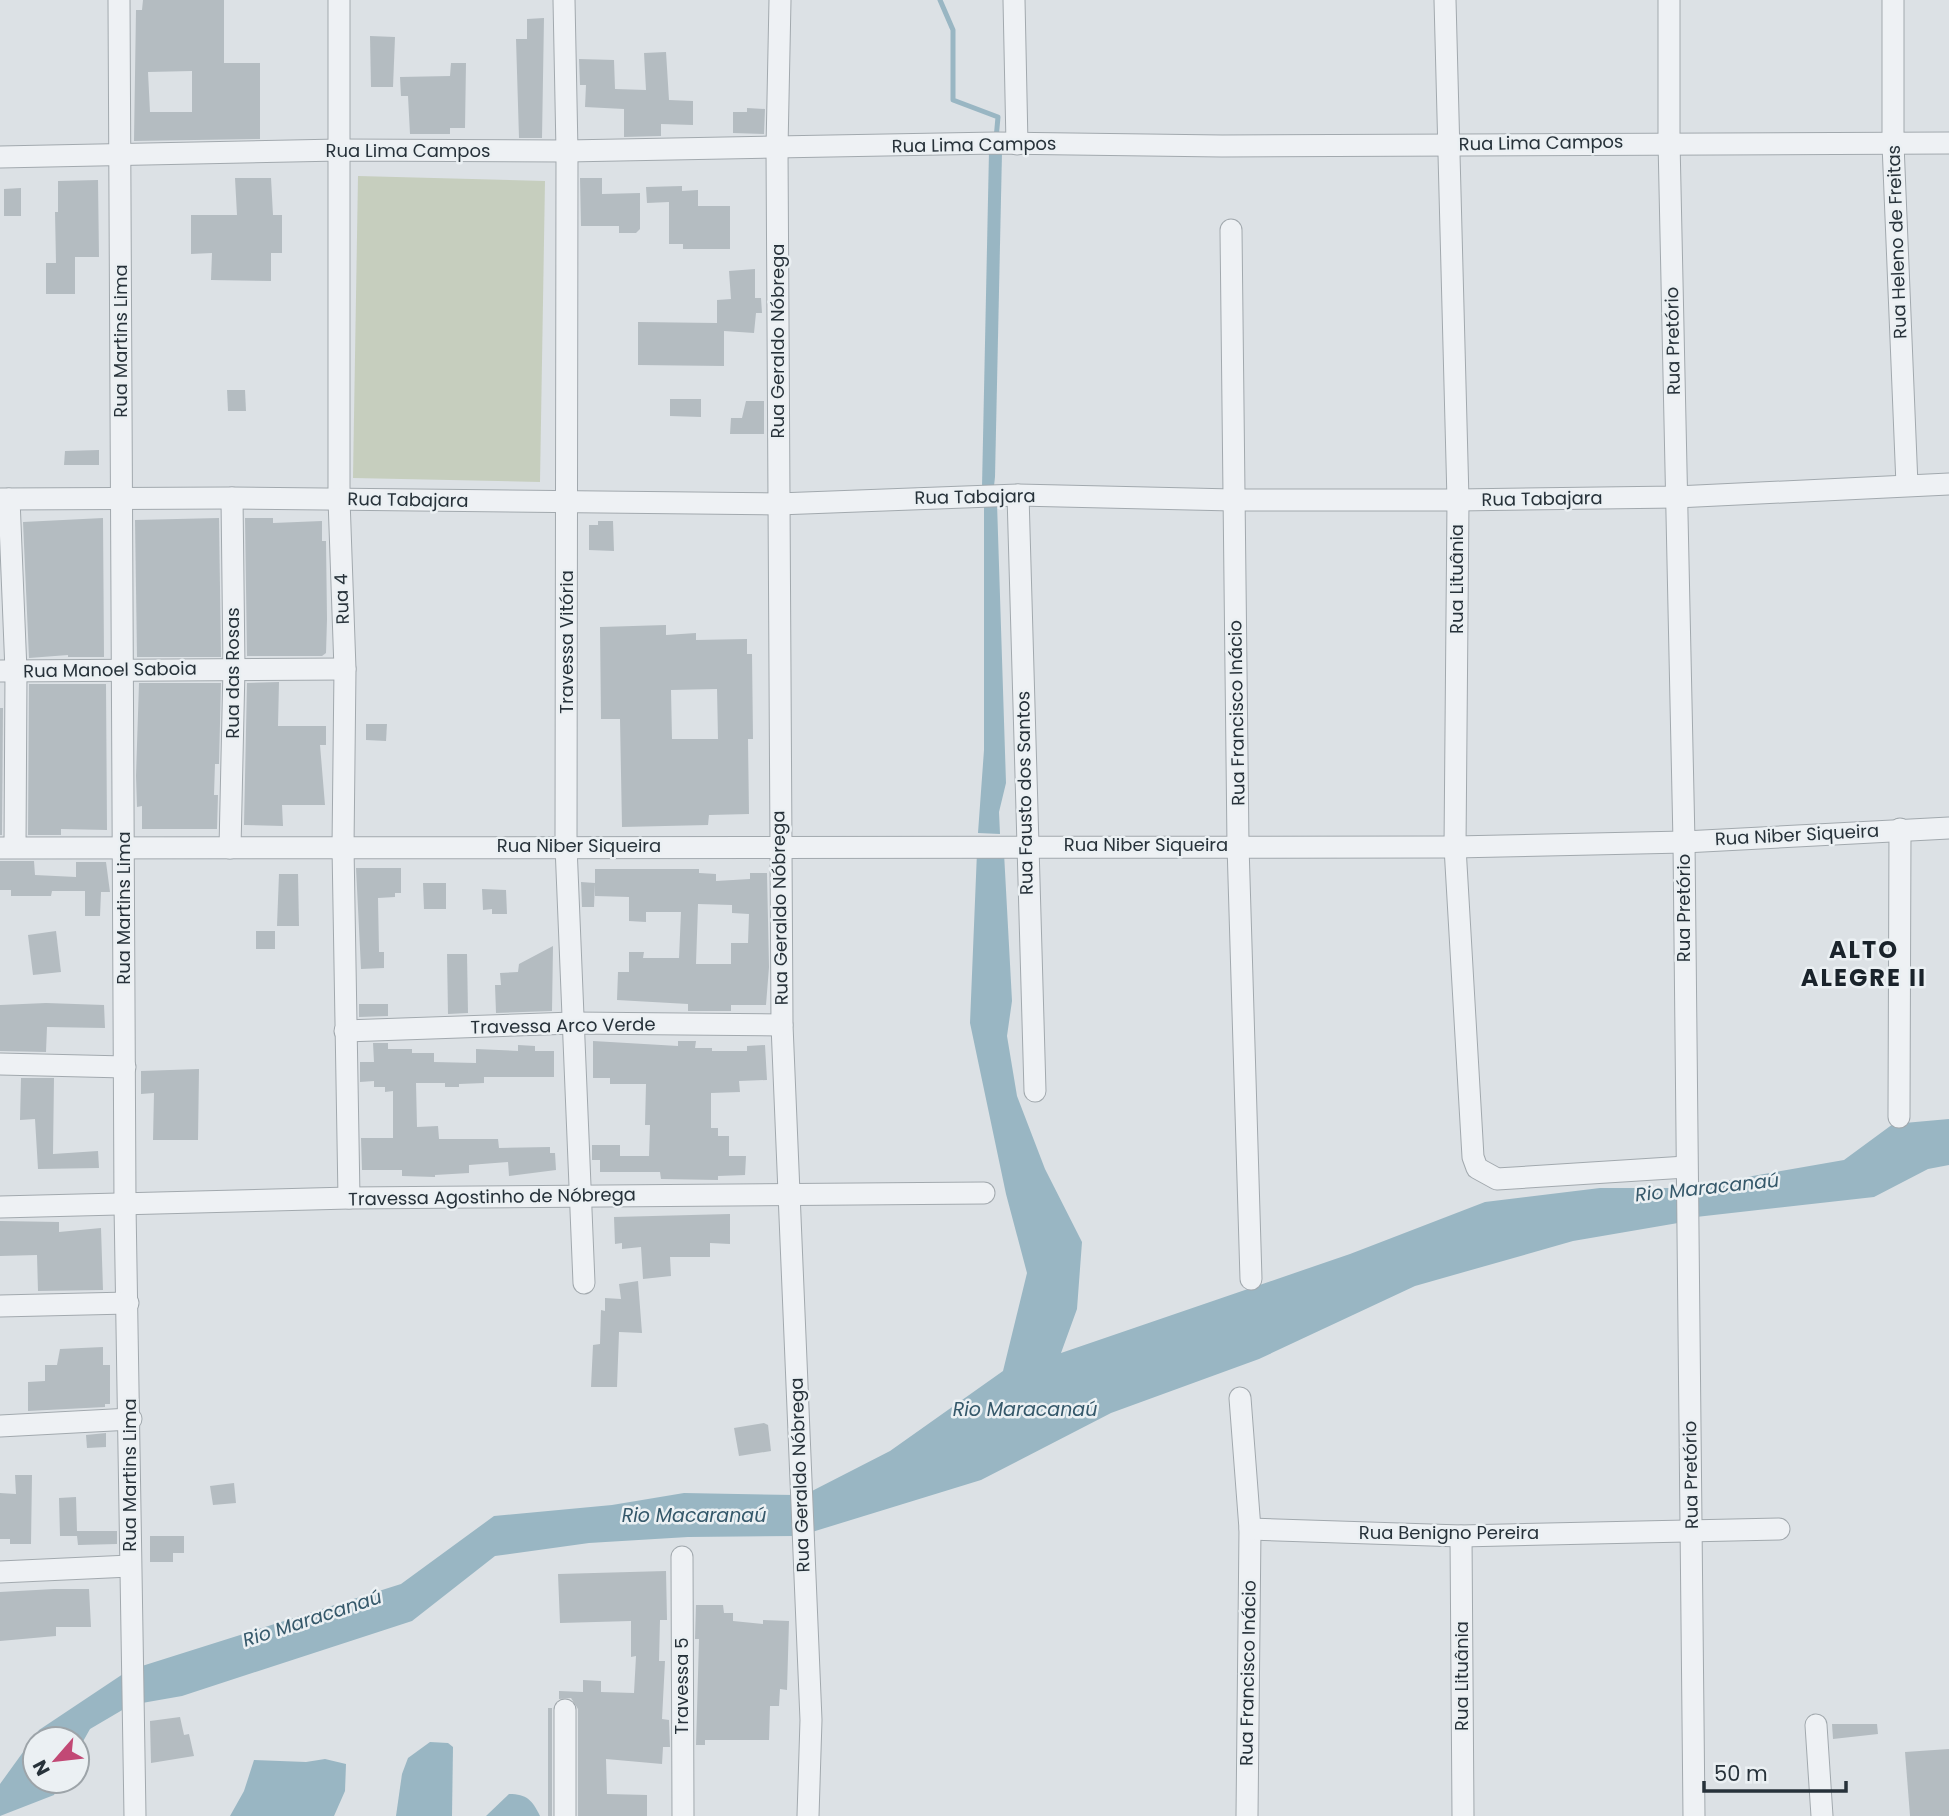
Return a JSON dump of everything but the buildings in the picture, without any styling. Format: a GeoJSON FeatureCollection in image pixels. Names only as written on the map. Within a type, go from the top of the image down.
{"type":"FeatureCollection","features":[{"type":"Feature","properties":{"kind":"street","name":"Rua Martins Lima"},"geometry":{"type":"LineString","coordinates":[[119,0],[122,154],[125,1205],[131,1419],[130,1566],[135,1816]]}},
{"type":"Feature","properties":{"kind":"street","name":"Rua 4"},"geometry":{"type":"LineString","coordinates":[[339,0],[339,499],[345,669],[343,847],[349,1198]]}},
{"type":"Feature","properties":{"kind":"street","name":"Travessa Vitória"},"geometry":{"type":"LineString","coordinates":[[564,0],[567,151],[566,846],[584,1283]]}},
{"type":"Feature","properties":{"kind":"street","name":"Rua Geraldo Nóbrega"},"geometry":{"type":"LineString","coordinates":[[780,0],[777,149],[779,846],[782,1025],[811,1720],[808,1816]]}},
{"type":"Feature","properties":{"kind":"street"},"geometry":{"type":"LineString","coordinates":[[1014,0],[1017,144]]}},
{"type":"Feature","properties":{"kind":"street","name":"Rua Lituânia"},"geometry":{"type":"LineString","coordinates":[[1445,0],[1458,500],[1455,847],[1473,1157],[1477,1168],[1497,1179],[1686,1167]]}},
{"type":"Feature","properties":{"kind":"street","name":"Rua Pretório"},"geometry":{"type":"LineString","coordinates":[[1669,0],[1669,141],[1684,842],[1694,1816]]}},
{"type":"Feature","properties":{"kind":"street","name":"Rua Heleno de Freitas"},"geometry":{"type":"LineString","coordinates":[[1893,0],[1893,144],[1907,485]]}},
{"type":"Feature","properties":{"kind":"street","name":"Rua Lima Campos"},"geometry":{"type":"LineString","coordinates":[[0,158],[339,150],[567,151],[1017,144],[1669,141],[1949,143]]}},
{"type":"Feature","properties":{"kind":"street","name":"Rua Francisco Inácio"},"geometry":{"type":"LineString","coordinates":[[1231,230],[1238,845],[1251,1279]]}},
{"type":"Feature","properties":{"kind":"street","name":"Rua Tabajara"},"geometry":{"type":"LineString","coordinates":[[5,499],[232,498],[778,503],[1018,495],[1233,500],[1458,500],[1676,497],[1949,484]]}},
{"type":"Feature","properties":{"kind":"street","name":"Rua Fausto dos Santos"},"geometry":{"type":"LineString","coordinates":[[1018,495],[1035,1091]]}},
{"type":"Feature","properties":{"kind":"street","name":"Rua das Rosas"},"geometry":{"type":"LineString","coordinates":[[230,848],[234,668],[232,498]]}},
{"type":"Feature","properties":{"kind":"street"},"geometry":{"type":"LineString","coordinates":[[5,499],[8,848]]}},
{"type":"Feature","properties":{"kind":"street","name":"Rua Manoel Saboia"},"geometry":{"type":"LineString","coordinates":[[8,671],[345,669]]}},
{"type":"Feature","properties":{"kind":"street","name":"Rua Niber Siqueira"},"geometry":{"type":"LineString","coordinates":[[8,848],[1026,845],[1455,847],[1684,842],[1949,828]]}},
{"type":"Feature","properties":{"kind":"street"},"geometry":{"type":"LineString","coordinates":[[1899,1117],[1900,829]]}},
{"type":"Feature","properties":{"kind":"street","name":"Travessa Arco Verde"},"geometry":{"type":"LineString","coordinates":[[345,1031],[573,1023],[782,1025]]}},
{"type":"Feature","properties":{"kind":"street"},"geometry":{"type":"LineString","coordinates":[[0,1064],[125,1067]]}},
{"type":"Feature","properties":{"kind":"street","name":"Travessa Agostinho de Nóbrega"},"geometry":{"type":"LineString","coordinates":[[0,1207],[349,1198],[984,1193]]}},
{"type":"Feature","properties":{"kind":"street"},"geometry":{"type":"LineString","coordinates":[[0,1306],[128,1303]]}},
{"type":"Feature","properties":{"kind":"street"},"geometry":{"type":"LineString","coordinates":[[1240,1398],[1250,1529]]}},
{"type":"Feature","properties":{"kind":"street"},"geometry":{"type":"LineString","coordinates":[[0,1426],[131,1419]]}},
{"type":"Feature","properties":{"kind":"street","name":"Rua Francisco Inácio"},"geometry":{"type":"LineString","coordinates":[[1247,1816],[1250,1529]]}},
{"type":"Feature","properties":{"kind":"street","name":"Rua Benigno Pereira"},"geometry":{"type":"LineString","coordinates":[[1250,1529],[1461,1536],[1779,1529]]}},
{"type":"Feature","properties":{"kind":"street","name":"Rua Lituânia"},"geometry":{"type":"LineString","coordinates":[[1461,1536],[1463,1816]]}},
{"type":"Feature","properties":{"kind":"street","name":"Travessa 5"},"geometry":{"type":"LineString","coordinates":[[682,1557],[683,1816]]}},
{"type":"Feature","properties":{"kind":"street"},"geometry":{"type":"LineString","coordinates":[[0,1572],[130,1566]]}},
{"type":"Feature","properties":{"kind":"street"},"geometry":{"type":"LineString","coordinates":[[565,1710],[565,1816]]}},
{"type":"Feature","properties":{"kind":"street"},"geometry":{"type":"LineString","coordinates":[[1816,1725],[1822,1816]]}},
{"type":"Feature","properties":{"kind":"green space"},"geometry":{"type":"Polygon","coordinates":[[[358,176],[545,181],[540,482],[353,478],[358,176]]]}},
{"type":"Feature","properties":{"kind":"water"},"geometry":{"type":"Polygon","coordinates":[[[989,151],[1002,152],[995,477],[994,486],[982,487],[989,151]]]}},
{"type":"Feature","properties":{"kind":"water"},"geometry":{"type":"Polygon","coordinates":[[[984,502],[997,503],[1006,783],[999,812],[1000,834],[978,833],[984,750],[984,502]]]}},
{"type":"Feature","properties":{"kind":"water","name":"Rio Maracanaú"},"geometry":{"type":"Polygon","coordinates":[[[977,852],[1004,853],[1012,1001],[1007,1036],[1017,1096],[1045,1169],[1082,1242],[1077,1309],[1061,1353],[1350,1254],[1485,1202],[1600,1188],[1678,1188],[1678,1223],[1573,1241],[1415,1286],[1259,1359],[1111,1413],[981,1480],[812,1532],[810,1492],[890,1451],[1003,1371],[1027,1273],[1006,1194],[970,1023],[977,852]]]}},
{"type":"Feature","properties":{"kind":"water","name":"Rio Maracanaú"},"geometry":{"type":"Polygon","coordinates":[[[1949,1119],[1949,1165],[1928,1169],[1874,1197],[1696,1217],[1695,1186],[1844,1160],[1893,1124],[1949,1119]]]}},
{"type":"Feature","properties":{"kind":"water","name":"Rio Macaranaú"},"geometry":{"type":"Polygon","coordinates":[[[684,1493],[794,1495],[795,1536],[688,1537],[589,1543],[495,1556],[412,1621],[182,1696],[142,1703],[142,1666],[401,1584],[494,1516],[612,1505],[684,1493]]]}},
{"type":"Feature","properties":{"kind":"water"},"geometry":{"type":"Polygon","coordinates":[[[126,1672],[124,1709],[91,1728],[91,1725],[46,1725],[126,1672]]]}},
{"type":"Feature","properties":{"kind":"water"},"geometry":{"type":"Polygon","coordinates":[[[430,1742],[448,1743],[453,1747],[452,1816],[396,1816],[402,1774],[408,1758],[430,1742]]]}},
{"type":"Feature","properties":{"kind":"water"},"geometry":{"type":"Polygon","coordinates":[[[21,1755],[21,1795],[54,1795],[0,1816],[0,1784],[21,1755]]]}},
{"type":"Feature","properties":{"kind":"water"},"geometry":{"type":"Polygon","coordinates":[[[325,1759],[346,1764],[345,1791],[334,1816],[230,1816],[244,1791],[254,1760],[306,1762],[325,1759]]]}},
{"type":"Feature","properties":{"kind":"water"},"geometry":{"type":"Polygon","coordinates":[[[509,1794],[528,1799],[540,1816],[486,1816],[509,1794]]]}},
{"type":"Feature","properties":{"kind":"waterway"},"geometry":{"type":"LineString","coordinates":[[940,0],[953,30],[953,100],[998,117],[996,139]]}},
{"type":"Feature","properties":{"kind":"district","name":"ALTO ALEGRE II"},"geometry":{"type":"Point","coordinates":[1864,964]}}]}
